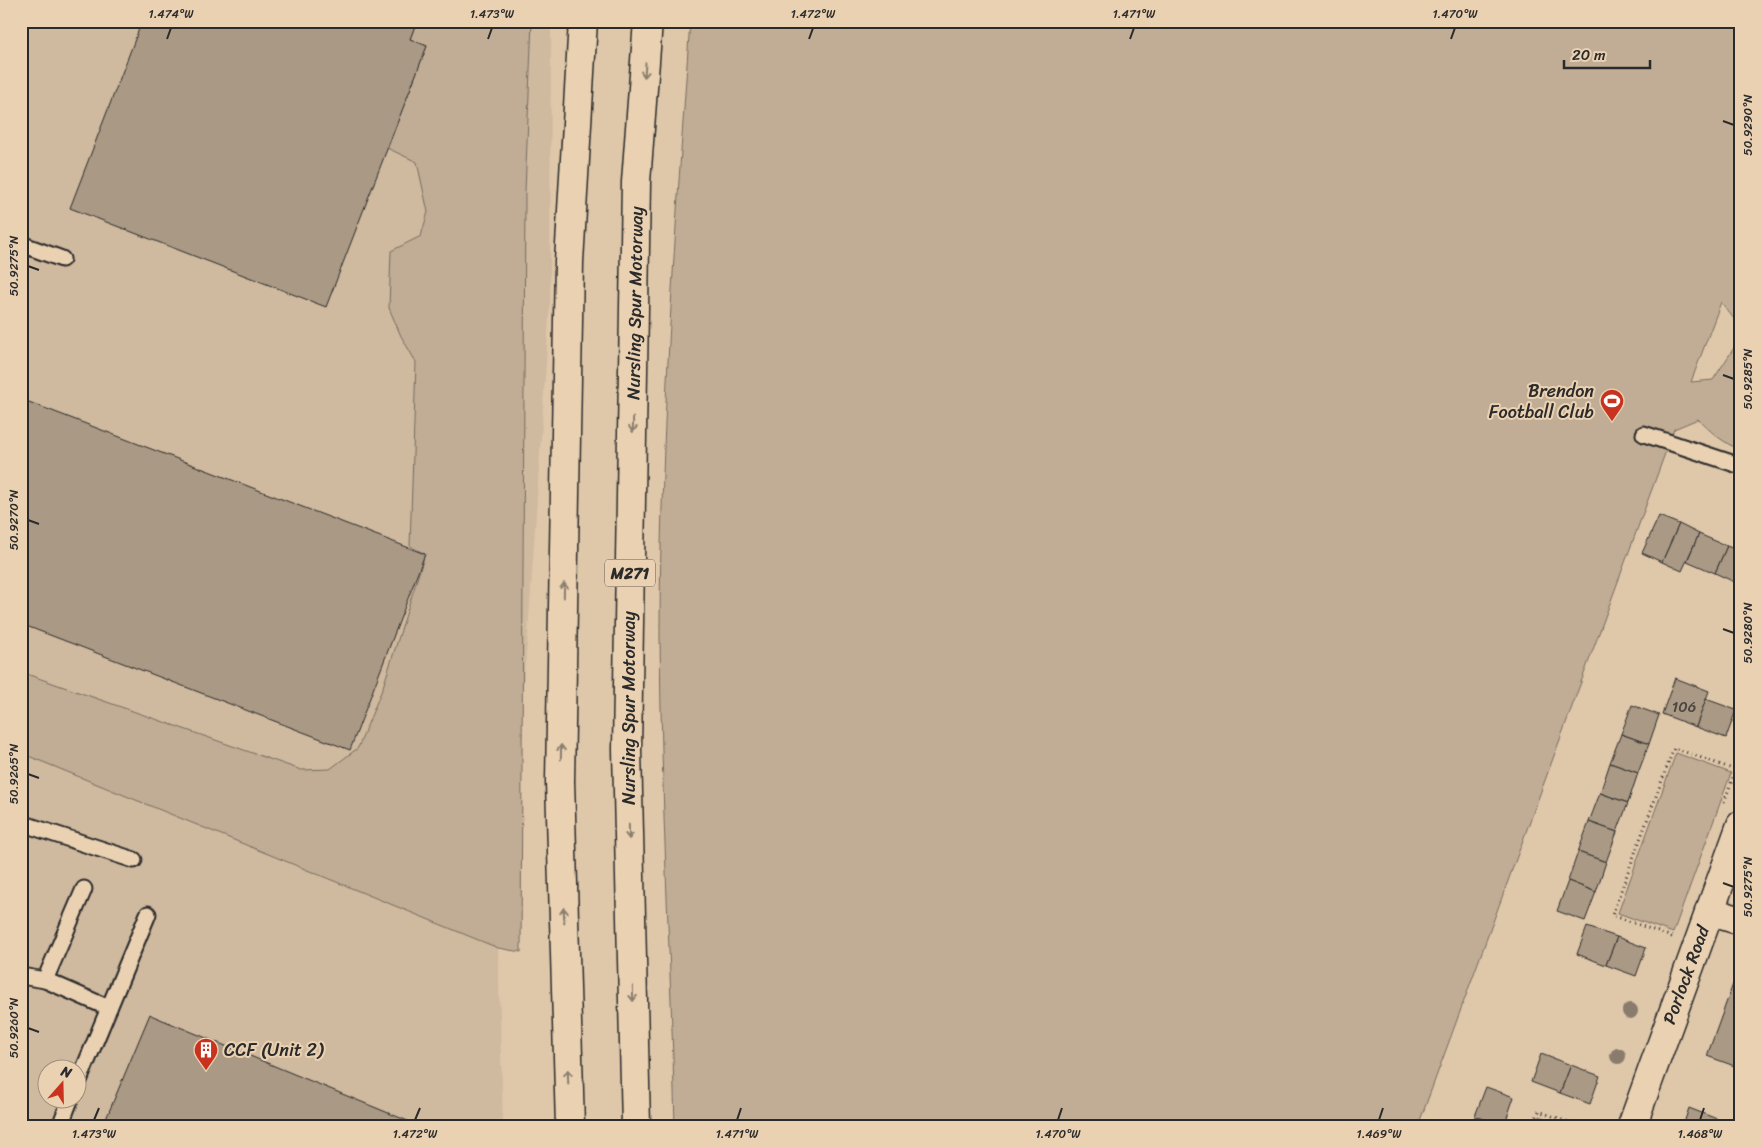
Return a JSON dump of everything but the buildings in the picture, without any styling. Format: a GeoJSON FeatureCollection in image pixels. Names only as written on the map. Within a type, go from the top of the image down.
{"type":"FeatureCollection","features":[{"type":"Feature","properties":{"kind":"main road"},"geometry":{"type":"LineString","coordinates":[[570,1126],[560,781],[569,262],[583,21]]}},
{"type":"Feature","properties":{"kind":"main road","name":"Nursling Spur Motorway"},"geometry":{"type":"LineString","coordinates":[[636,1126],[627,750],[636,182],[648,21]]}},
{"type":"Feature","properties":{"kind":"main road","name":"Porlock Road"},"geometry":{"type":"LineString","coordinates":[[1632,1126],[1741,825]]}},
{"type":"Feature","properties":{"kind":"main road"},"geometry":{"type":"LineString","coordinates":[[1709,910],[1741,922]]}},
{"type":"Feature","properties":{"kind":"lane"},"geometry":{"type":"LineString","coordinates":[[21,244],[62,259]]}},
{"type":"Feature","properties":{"kind":"lane"},"geometry":{"type":"LineString","coordinates":[[1644,434],[1741,466]]}},
{"type":"Feature","properties":{"kind":"lane"},"geometry":{"type":"LineString","coordinates":[[21,823],[134,860]]}},
{"type":"Feature","properties":{"kind":"lane"},"geometry":{"type":"LineString","coordinates":[[45,980],[84,889]]}},
{"type":"Feature","properties":{"kind":"lane"},"geometry":{"type":"LineString","coordinates":[[88,1060],[148,914]]}},
{"type":"Feature","properties":{"kind":"lane"},"geometry":{"type":"LineString","coordinates":[[21,976],[45,980],[109,1008]]}},
{"type":"Feature","properties":{"kind":"lane"},"geometry":{"type":"LineString","coordinates":[[60,1126],[66,1110]]}},
{"type":"Feature","properties":{"kind":"path"},"geometry":{"type":"LineString","coordinates":[[1696,946],[1612,915],[1674,748],[1741,772]]}},
{"type":"Feature","properties":{"kind":"path"},"geometry":{"type":"LineString","coordinates":[[1534,1126],[1539,1111],[1578,1126]]}},
{"type":"Feature","properties":{"kind":"shaded area"},"geometry":{"type":"Polygon","coordinates":[[[21,21],[551,21],[550,301],[528,634],[498,948],[503,1126],[21,1126],[21,21]]]}},
{"type":"Feature","properties":{"kind":"shaded area"},"geometry":{"type":"Polygon","coordinates":[[[417,21],[532,21],[525,191],[521,952],[498,948],[21,753],[21,672],[301,770],[330,769],[358,748],[383,687],[425,554],[410,546],[416,362],[401,336],[389,308],[391,251],[421,236],[428,212],[417,162],[387,148],[427,46],[410,39],[417,21]]]}},
{"type":"Feature","properties":{"kind":"shaded area"},"geometry":{"type":"Polygon","coordinates":[[[690,21],[1741,21],[1741,328],[1721,302],[1691,382],[1713,380],[1741,337],[1741,450],[1718,437],[1698,419],[1674,429],[1418,1126],[675,1126],[662,759],[661,560],[670,329],[690,21]]]}},
{"type":"Feature","properties":{"kind":"shaded area"},"geometry":{"type":"Polygon","coordinates":[[[1676,753],[1731,773],[1673,933],[1618,913],[1676,753]]]}},
{"type":"Feature","properties":{"kind":"shaded area"},"geometry":{"type":"Polygon","coordinates":[[[1540,1116],[1566,1126],[1537,1126],[1540,1116]]]}},
{"type":"Feature","properties":{"kind":"place","name":"Brendon Football Club"},"geometry":{"type":"Point","coordinates":[1612,422]}},
{"type":"Feature","properties":{"kind":"place","name":"CCF (Unit 2)"},"geometry":{"type":"Point","coordinates":[206,1071]}}]}
